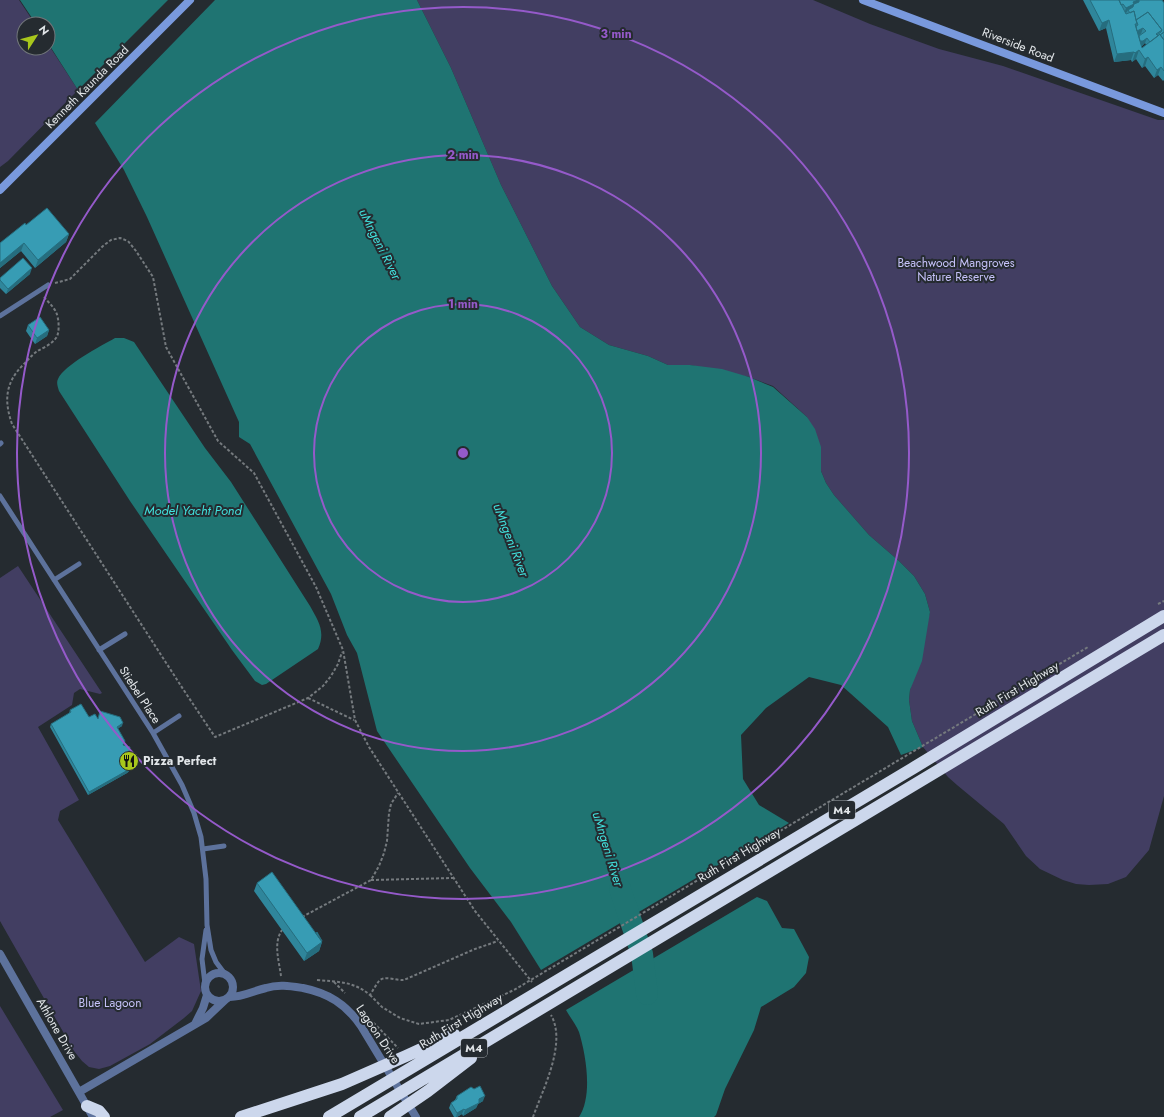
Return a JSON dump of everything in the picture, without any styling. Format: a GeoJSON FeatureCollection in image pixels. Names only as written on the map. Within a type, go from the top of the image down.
{"type":"FeatureCollection","features":[{"type":"Feature","properties":{"kind":"highway","name":"Ruth First Highway"},"geometry":{"type":"LineString","coordinates":[[328,1117],[908,771],[1164,616]]}},
{"type":"Feature","properties":{"kind":"highway","name":"M4"},"geometry":{"type":"LineString","coordinates":[[360,1117],[1164,635]]}},
{"type":"Feature","properties":{"kind":"highway"},"geometry":{"type":"LineString","coordinates":[[241,1117],[342,1084],[406,1056],[519,1002]]}},
{"type":"Feature","properties":{"kind":"highway"},"geometry":{"type":"LineString","coordinates":[[390,1117],[428,1091],[513,1025]]}},
{"type":"Feature","properties":{"kind":"highway"},"geometry":{"type":"LineString","coordinates":[[87,1106],[99,1111],[104,1117]]}},
{"type":"Feature","properties":{"kind":"main road","name":"Kenneth Kaunda Road"},"geometry":{"type":"LineString","coordinates":[[0,190],[190,0]]}},
{"type":"Feature","properties":{"kind":"main road","name":"Riverside Road"},"geometry":{"type":"LineString","coordinates":[[863,0],[1164,113]]}},
{"type":"Feature","properties":{"kind":"street","name":"Athlone Drive"},"geometry":{"type":"LineString","coordinates":[[0,954],[93,1117]]}},
{"type":"Feature","properties":{"kind":"street"},"geometry":{"type":"LineString","coordinates":[[79,1092],[194,1025],[215,1010],[228,998],[232,993],[233,984],[225,974],[215,973],[207,979],[204,990],[214,1001],[228,998]]}},
{"type":"Feature","properties":{"kind":"street","name":"Lagoon Drive"},"geometry":{"type":"LineString","coordinates":[[228,998],[239,997],[265,988],[281,985],[313,990],[326,995],[346,1007],[361,1026],[416,1117]]}},
{"type":"Feature","properties":{"kind":"street"},"geometry":{"type":"LineString","coordinates":[[194,1025],[201,1013],[207,995]]}},
{"type":"Feature","properties":{"kind":"lane"},"geometry":{"type":"LineString","coordinates":[[0,316],[48,285]]}},
{"type":"Feature","properties":{"kind":"lane","name":"Stiebel Place"},"geometry":{"type":"LineString","coordinates":[[0,496],[153,733],[175,771],[188,798],[198,826],[203,849],[206,879],[207,925],[213,956],[225,974]]}},
{"type":"Feature","properties":{"kind":"lane"},"geometry":{"type":"LineString","coordinates":[[54,580],[80,564]]}},
{"type":"Feature","properties":{"kind":"lane"},"geometry":{"type":"LineString","coordinates":[[99,650],[125,634]]}},
{"type":"Feature","properties":{"kind":"lane"},"geometry":{"type":"LineString","coordinates":[[153,733],[180,716]]}},
{"type":"Feature","properties":{"kind":"lane"},"geometry":{"type":"LineString","coordinates":[[203,849],[224,846]]}},
{"type":"Feature","properties":{"kind":"lane","name":"Stiebel Place"},"geometry":{"type":"LineString","coordinates":[[205,984],[202,955],[207,925]]}},
{"type":"Feature","properties":{"kind":"path"},"geometry":{"type":"LineString","coordinates":[[48,285],[70,279],[102,246],[111,240],[120,238],[128,241],[136,251],[153,278],[166,347],[218,441],[254,473],[316,587],[343,650],[354,720],[398,793],[475,911],[531,979],[535,988]]}},
{"type":"Feature","properties":{"kind":"path"},"geometry":{"type":"LineString","coordinates":[[40,291],[57,315],[57,338],[33,355],[17,371],[11,381],[7,400],[12,424],[182,689],[215,737],[308,698],[323,686],[331,676],[338,664],[343,650]]}},
{"type":"Feature","properties":{"kind":"path"},"geometry":{"type":"LineString","coordinates":[[1157,605],[1164,601]]}},
{"type":"Feature","properties":{"kind":"path"},"geometry":{"type":"LineString","coordinates":[[311,980],[345,982],[362,988],[382,1007],[400,1018],[419,1024],[448,1020],[514,990],[1090,645]]}},
{"type":"Feature","properties":{"kind":"path"},"geometry":{"type":"LineString","coordinates":[[308,698],[354,720]]}},
{"type":"Feature","properties":{"kind":"path"},"geometry":{"type":"LineString","coordinates":[[371,880],[384,853],[387,841],[391,804],[398,793]]}},
{"type":"Feature","properties":{"kind":"path"},"geometry":{"type":"LineString","coordinates":[[297,919],[371,880],[453,878]]}},
{"type":"Feature","properties":{"kind":"path"},"geometry":{"type":"LineString","coordinates":[[281,985],[282,977],[278,951],[278,937],[282,930]]}},
{"type":"Feature","properties":{"kind":"path"},"geometry":{"type":"LineString","coordinates":[[370,994],[379,980],[384,978],[399,981],[404,980],[499,940]]}},
{"type":"Feature","properties":{"kind":"path"},"geometry":{"type":"LineString","coordinates":[[533,1117],[556,1052],[558,1034],[554,1020],[550,1014]]}},
{"type":"Feature","properties":{"kind":"green space"},"geometry":{"type":"Polygon","coordinates":[[[0,0],[19,0],[30,16],[16,16],[16,56],[56,56],[78,90],[8,161],[0,167],[0,0]]]}},
{"type":"Feature","properties":{"kind":"green space","name":"Beachwood Mangroves Nature Reserve"},"geometry":{"type":"Polygon","coordinates":[[[417,0],[813,0],[870,24],[939,49],[1003,66],[1158,120],[1164,120],[1164,796],[1149,850],[1126,877],[1108,884],[1076,884],[1063,880],[1040,869],[1026,856],[1004,824],[948,777],[923,747],[912,721],[909,700],[910,690],[930,612],[925,594],[914,576],[869,535],[834,495],[826,483],[821,471],[807,417],[773,386],[749,377],[690,365],[668,365],[648,356],[609,345],[580,327],[552,286],[501,185],[451,68],[417,0]]]}},
{"type":"Feature","properties":{"kind":"green space","name":"Blue Lagoon"},"geometry":{"type":"Polygon","coordinates":[[[18,566],[102,693],[100,694],[80,689],[74,693],[72,705],[38,727],[79,800],[60,811],[58,820],[145,962],[179,937],[194,944],[201,991],[192,1011],[150,1044],[110,1066],[99,1069],[89,1067],[74,1051],[0,921],[0,578],[18,566]]]}},
{"type":"Feature","properties":{"kind":"green space"},"geometry":{"type":"Polygon","coordinates":[[[0,1006],[63,1110],[50,1117],[0,1117],[0,1006]]]}},
{"type":"Feature","properties":{"kind":"water"},"geometry":{"type":"Polygon","coordinates":[[[20,0],[168,0],[78,90],[56,56],[56,16],[31,16],[20,0]]]}},
{"type":"Feature","properties":{"kind":"water"},"geometry":{"type":"Polygon","coordinates":[[[215,0],[417,0],[451,68],[501,185],[552,286],[580,327],[609,345],[648,356],[668,365],[690,365],[722,369],[749,377],[773,387],[807,417],[815,429],[821,447],[821,471],[826,483],[834,495],[869,535],[914,576],[925,594],[930,612],[922,661],[910,690],[909,700],[912,721],[923,747],[901,755],[888,727],[841,685],[809,677],[766,708],[741,735],[743,779],[759,805],[789,823],[541,970],[511,922],[470,868],[377,731],[357,653],[347,635],[331,594],[250,444],[239,437],[239,422],[147,217],[124,170],[95,123],[215,0]]]}},
{"type":"Feature","properties":{"kind":"water","name":"Model Yacht Pond"},"geometry":{"type":"Polygon","coordinates":[[[115,338],[124,338],[134,342],[205,448],[231,482],[318,621],[321,637],[318,649],[266,684],[262,685],[255,681],[232,650],[130,501],[59,391],[57,380],[67,368],[115,338]]]}},
{"type":"Feature","properties":{"kind":"water"},"geometry":{"type":"Polygon","coordinates":[[[757,897],[767,901],[782,928],[794,929],[809,957],[806,973],[794,987],[761,1007],[754,1030],[725,1089],[716,1115],[714,1117],[579,1117],[586,1098],[586,1063],[579,1032],[566,1010],[757,897]]]}},
{"type":"Feature","properties":{"kind":"building"},"geometry":{"type":"Polygon","coordinates":[[[1090,0],[1119,0],[1126,14],[1134,11],[1137,24],[1135,24],[1142,48],[1160,34],[1164,40],[1164,71],[1161,67],[1157,70],[1148,57],[1145,59],[1139,50],[1135,53],[1117,54],[1109,20],[1102,23],[1090,0]]]}},
{"type":"Feature","properties":{"kind":"building"},"geometry":{"type":"Polygon","coordinates":[[[1119,0],[1138,0],[1126,8],[1123,4],[1121,5],[1119,0]]]}},
{"type":"Feature","properties":{"kind":"building"},"geometry":{"type":"Polygon","coordinates":[[[1139,0],[1162,0],[1164,3],[1164,32],[1160,35],[1157,35],[1162,30],[1148,12],[1136,20],[1134,11],[1130,13],[1128,10],[1133,7],[1134,4],[1139,2],[1139,0]]]}},
{"type":"Feature","properties":{"kind":"building"},"geometry":{"type":"Polygon","coordinates":[[[1148,12],[1162,30],[1156,34],[1158,36],[1150,42],[1147,38],[1140,41],[1139,36],[1146,31],[1143,28],[1137,31],[1136,26],[1138,25],[1136,20],[1148,12]]]}},
{"type":"Feature","properties":{"kind":"building"},"geometry":{"type":"Polygon","coordinates":[[[1164,32],[1164,40],[1160,35],[1164,32]]]}},
{"type":"Feature","properties":{"kind":"building"},"geometry":{"type":"Polygon","coordinates":[[[47,208],[69,234],[38,260],[24,243],[0,263],[0,243],[47,208]]]}},
{"type":"Feature","properties":{"kind":"building"},"geometry":{"type":"Polygon","coordinates":[[[23,258],[32,268],[8,289],[0,278],[23,258]]]}},
{"type":"Feature","properties":{"kind":"building"},"geometry":{"type":"Polygon","coordinates":[[[40,317],[49,330],[37,338],[28,325],[40,317]]]}},
{"type":"Feature","properties":{"kind":"building"},"geometry":{"type":"Polygon","coordinates":[[[81,704],[89,717],[95,714],[98,719],[100,711],[120,717],[123,723],[117,727],[125,741],[123,745],[130,747],[128,756],[136,758],[134,764],[128,770],[89,792],[51,724],[81,704]]]}},
{"type":"Feature","properties":{"kind":"building"},"geometry":{"type":"Polygon","coordinates":[[[272,872],[322,942],[307,953],[257,883],[272,872]]]}},
{"type":"Feature","properties":{"kind":"building"},"geometry":{"type":"Polygon","coordinates":[[[480,1086],[485,1096],[479,1099],[479,1103],[457,1113],[451,1103],[457,1099],[457,1096],[471,1087],[474,1089],[480,1086]]]}},
{"type":"Feature","properties":{"kind":"waterway","name":"uMngeni River"},"geometry":{"type":"LineString","coordinates":[[620,889],[642,954],[647,994]]}},
{"type":"Feature","properties":{"kind":"place","name":"Pizza Perfect"},"geometry":{"type":"Point","coordinates":[129,761]}}]}
